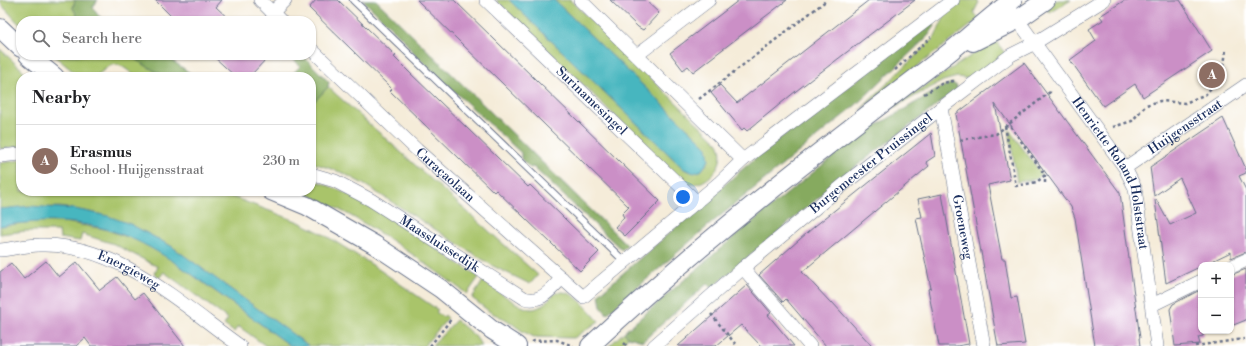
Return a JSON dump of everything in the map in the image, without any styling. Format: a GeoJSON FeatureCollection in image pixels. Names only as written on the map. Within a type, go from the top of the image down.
{"type":"FeatureCollection","features":[{"type":"Feature","properties":{"kind":"street"},"geometry":{"type":"LineString","coordinates":[[260,0],[276,16]]}},
{"type":"Feature","properties":{"kind":"street"},"geometry":{"type":"LineString","coordinates":[[277,16],[285,0]]}},
{"type":"Feature","properties":{"kind":"street","name":"Surinamesingel"},"geometry":{"type":"LineString","coordinates":[[486,0],[697,202]]}},
{"type":"Feature","properties":{"kind":"street"},"geometry":{"type":"LineString","coordinates":[[580,0],[743,160]]}},
{"type":"Feature","properties":{"kind":"street"},"geometry":{"type":"LineString","coordinates":[[637,55],[709,0]]}},
{"type":"Feature","properties":{"kind":"street"},"geometry":{"type":"LineString","coordinates":[[625,262],[697,202],[743,160],[953,0]]}},
{"type":"Feature","properties":{"kind":"street"},"geometry":{"type":"LineString","coordinates":[[945,56],[1017,20],[1046,0]]}},
{"type":"Feature","properties":{"kind":"street","name":"Burgemeester Pruissingel"},"geometry":{"type":"LineString","coordinates":[[654,346],[743,268],[848,181],[941,108],[1011,55],[1033,44],[1104,0]]}},
{"type":"Feature","properties":{"kind":"street"},"geometry":{"type":"LineString","coordinates":[[590,346],[716,235],[842,134],[945,56],[1007,2]]}},
{"type":"Feature","properties":{"kind":"street","name":"Henriette Roland Holststraat"},"geometry":{"type":"LineString","coordinates":[[1007,2],[1033,44],[1125,168],[1135,188],[1157,346]]}},
{"type":"Feature","properties":{"kind":"street"},"geometry":{"type":"LineString","coordinates":[[0,28],[16,43]]}},
{"type":"Feature","properties":{"kind":"street","name":"Curaçaolaan"},"geometry":{"type":"LineString","coordinates":[[316,54],[417,150],[583,297],[625,262]]}},
{"type":"Feature","properties":{"kind":"street"},"geometry":{"type":"LineString","coordinates":[[34,60],[49,72]]}},
{"type":"Feature","properties":{"kind":"street","name":"Huijgensstraat"},"geometry":{"type":"LineString","coordinates":[[1125,168],[1246,85]]}},
{"type":"Feature","properties":{"kind":"street","name":"Groeneweg"},"geometry":{"type":"LineString","coordinates":[[941,108],[984,346]]}},
{"type":"Feature","properties":{"kind":"street"},"geometry":{"type":"LineString","coordinates":[[0,156],[16,154]]}},
{"type":"Feature","properties":{"kind":"street","name":"Maassluissedijk"},"geometry":{"type":"LineString","coordinates":[[316,176],[335,182],[371,200],[531,301],[544,296],[562,278]]}},
{"type":"Feature","properties":{"kind":"street"},"geometry":{"type":"LineString","coordinates":[[283,196],[307,206],[336,222],[402,263],[467,309],[492,330],[524,345]]}},
{"type":"Feature","properties":{"kind":"street","name":"Energieweg"},"geometry":{"type":"LineString","coordinates":[[0,250],[39,245],[66,246],[84,249],[100,255],[134,270],[240,346]]}},
{"type":"Feature","properties":{"kind":"street"},"geometry":{"type":"LineString","coordinates":[[1234,266],[1246,260]]}},
{"type":"Feature","properties":{"kind":"street"},"geometry":{"type":"LineString","coordinates":[[743,268],[810,346]]}},
{"type":"Feature","properties":{"kind":"street"},"geometry":{"type":"LineString","coordinates":[[1152,305],[1198,282]]}},
{"type":"Feature","properties":{"kind":"street"},"geometry":{"type":"LineString","coordinates":[[492,330],[501,346]]}},
{"type":"Feature","properties":{"kind":"lane"},"geometry":{"type":"LineString","coordinates":[[353,0],[625,262]]}},
{"type":"Feature","properties":{"kind":"path"},"geometry":{"type":"LineString","coordinates":[[689,107],[827,0]]}},
{"type":"Feature","properties":{"kind":"path"},"geometry":{"type":"LineString","coordinates":[[1110,128],[1132,121],[1146,105],[1160,101],[1186,103],[1206,94],[1223,73],[1226,50]]}},
{"type":"Feature","properties":{"kind":"path"},"geometry":{"type":"LineString","coordinates":[[947,142],[996,134],[1050,92],[1049,90],[1061,81]]}},
{"type":"Feature","properties":{"kind":"path"},"geometry":{"type":"LineString","coordinates":[[1009,124],[1045,175],[1045,183]]}},
{"type":"Feature","properties":{"kind":"path"},"geometry":{"type":"LineString","coordinates":[[1005,126],[1016,186],[1037,182],[1045,175]]}},
{"type":"Feature","properties":{"kind":"path"},"geometry":{"type":"LineString","coordinates":[[705,301],[712,310],[710,312],[737,346]]}},
{"type":"Feature","properties":{"kind":"path"},"geometry":{"type":"LineString","coordinates":[[1195,346],[1244,339]]}},
{"type":"Feature","properties":{"kind":"path"},"geometry":{"type":"LineString","coordinates":[[524,345],[534,341],[556,340],[574,346]]}},
{"type":"Feature","properties":{"kind":"path"},"geometry":{"type":"LineString","coordinates":[[430,346],[434,341]]}},
{"type":"Feature","properties":{"kind":"path"},"geometry":{"type":"LineString","coordinates":[[624,343],[627,346]]}},
{"type":"Feature","properties":{"kind":"green space"},"geometry":{"type":"Polygon","coordinates":[[[0,0],[75,0],[73,8],[77,16],[16,16],[16,21],[0,3],[0,0]]]}},
{"type":"Feature","properties":{"kind":"green space"},"geometry":{"type":"Polygon","coordinates":[[[75,0],[98,0],[93,7],[99,16],[77,16],[73,8],[75,0]]]}},
{"type":"Feature","properties":{"kind":"green space"},"geometry":{"type":"Polygon","coordinates":[[[363,0],[376,0],[627,245],[622,250],[533,167],[530,168],[521,159],[521,153],[413,53],[404,40],[363,0]]]}},
{"type":"Feature","properties":{"kind":"green space"},"geometry":{"type":"Polygon","coordinates":[[[496,0],[509,0],[684,169],[694,172],[703,168],[708,163],[707,147],[554,0],[570,0],[718,143],[721,151],[720,159],[718,167],[713,174],[700,183],[684,183],[496,0]]]}},
{"type":"Feature","properties":{"kind":"green space"},"geometry":{"type":"Polygon","coordinates":[[[961,0],[977,0],[979,2],[974,12],[979,19],[860,110],[934,38],[948,10],[961,0]]]}},
{"type":"Feature","properties":{"kind":"green space"},"geometry":{"type":"Polygon","coordinates":[[[1057,0],[1071,0],[1050,13],[1046,7],[1057,0]]]}},
{"type":"Feature","properties":{"kind":"green space"},"geometry":{"type":"Polygon","coordinates":[[[933,22],[935,26],[928,36],[856,105],[708,226],[607,314],[601,307],[599,294],[768,147],[933,22]]]}},
{"type":"Feature","properties":{"kind":"green space"},"geometry":{"type":"Polygon","coordinates":[[[995,40],[1005,53],[971,79],[957,77],[943,81],[882,114],[995,40]]]}},
{"type":"Feature","properties":{"kind":"green space"},"geometry":{"type":"Polygon","coordinates":[[[0,49],[25,72],[16,72],[16,147],[0,149],[0,49]]]}},
{"type":"Feature","properties":{"kind":"green space"},"geometry":{"type":"Polygon","coordinates":[[[59,60],[136,60],[157,72],[130,72],[119,65],[115,65],[106,68],[101,72],[74,72],[59,60]]]}},
{"type":"Feature","properties":{"kind":"green space"},"geometry":{"type":"Polygon","coordinates":[[[136,60],[171,60],[189,72],[157,72],[136,60]]]}},
{"type":"Feature","properties":{"kind":"green space"},"geometry":{"type":"Polygon","coordinates":[[[294,60],[307,60],[329,82],[328,87],[316,100],[316,72],[295,72],[300,66],[294,60]]]}},
{"type":"Feature","properties":{"kind":"green space"},"geometry":{"type":"Polygon","coordinates":[[[952,83],[957,86],[957,90],[850,171],[712,288],[707,284],[643,341],[628,337],[624,332],[736,235],[857,137],[942,87],[952,83]]]}},
{"type":"Feature","properties":{"kind":"green space"},"geometry":{"type":"Polygon","coordinates":[[[328,87],[538,275],[530,284],[493,266],[365,185],[343,173],[316,164],[316,100],[328,87]]]}},
{"type":"Feature","properties":{"kind":"green space"},"geometry":{"type":"Polygon","coordinates":[[[1009,130],[1042,174],[1037,179],[1017,182],[1009,130]]]}},
{"type":"Feature","properties":{"kind":"green space"},"geometry":{"type":"Polygon","coordinates":[[[16,161],[16,196],[230,196],[299,222],[323,234],[371,264],[438,310],[436,312],[443,317],[445,315],[448,318],[424,346],[309,346],[171,246],[130,224],[95,213],[60,207],[0,209],[0,163],[16,161]]]}},
{"type":"Feature","properties":{"kind":"green space"},"geometry":{"type":"Polygon","coordinates":[[[316,181],[334,188],[377,210],[479,277],[467,294],[386,237],[311,196],[316,196],[316,181]]]}},
{"type":"Feature","properties":{"kind":"green space"},"geometry":{"type":"Polygon","coordinates":[[[40,221],[63,222],[104,229],[139,241],[166,256],[291,346],[266,346],[238,326],[234,332],[224,325],[228,319],[164,272],[159,278],[154,273],[158,267],[114,244],[82,234],[80,241],[60,238],[59,231],[25,231],[0,234],[0,226],[40,221]]]}},
{"type":"Feature","properties":{"kind":"green space"},"geometry":{"type":"Polygon","coordinates":[[[483,281],[513,302],[531,309],[541,306],[556,293],[562,292],[569,294],[582,303],[599,321],[574,338],[534,337],[522,331],[507,320],[490,312],[472,298],[483,281]]]}},
{"type":"Feature","properties":{"kind":"green space"},"geometry":{"type":"Polygon","coordinates":[[[456,320],[475,336],[482,346],[432,346],[456,320]]]}},
{"type":"Feature","properties":{"kind":"green space"},"geometry":{"type":"Polygon","coordinates":[[[624,332],[628,337],[620,346],[609,346],[624,332]]]}},
{"type":"Feature","properties":{"kind":"water"},"geometry":{"type":"Polygon","coordinates":[[[509,0],[554,0],[707,147],[709,160],[702,170],[694,173],[684,169],[509,0]]]}},
{"type":"Feature","properties":{"kind":"water"},"geometry":{"type":"Polygon","coordinates":[[[30,206],[75,209],[108,216],[130,224],[171,246],[309,346],[291,346],[172,261],[139,242],[115,232],[86,225],[58,222],[0,226],[0,209],[30,206]]]}},
{"type":"Feature","properties":{"kind":"building"},"geometry":{"type":"Polygon","coordinates":[[[155,0],[222,0],[216,7],[226,16],[171,16],[155,0]]]}},
{"type":"Feature","properties":{"kind":"building"},"geometry":{"type":"Polygon","coordinates":[[[316,0],[338,0],[396,56],[394,57],[409,72],[528,187],[530,185],[599,252],[580,271],[496,190],[494,192],[390,91],[392,89],[309,8],[316,0]]]}},
{"type":"Feature","properties":{"kind":"building"},"geometry":{"type":"Polygon","coordinates":[[[417,0],[454,0],[660,201],[625,236],[615,227],[624,217],[622,214],[629,207],[417,0]]]}},
{"type":"Feature","properties":{"kind":"building"},"geometry":{"type":"Polygon","coordinates":[[[610,0],[645,0],[659,13],[643,30],[610,0]]]}},
{"type":"Feature","properties":{"kind":"building"},"geometry":{"type":"Polygon","coordinates":[[[739,0],[787,0],[693,72],[688,66],[683,70],[670,53],[739,0]]]}},
{"type":"Feature","properties":{"kind":"building"},"geometry":{"type":"Polygon","coordinates":[[[869,0],[915,0],[796,91],[747,131],[744,128],[742,130],[711,93],[720,85],[737,103],[869,0]]]}},
{"type":"Feature","properties":{"kind":"building"},"geometry":{"type":"Polygon","coordinates":[[[1125,0],[1180,0],[1212,51],[1143,97],[1135,84],[1103,106],[1070,60],[1096,41],[1089,29],[1103,20],[1100,16],[1125,0]]]}},
{"type":"Feature","properties":{"kind":"building"},"geometry":{"type":"Polygon","coordinates":[[[217,60],[265,60],[254,72],[231,72],[217,60]]]}},
{"type":"Feature","properties":{"kind":"building"},"geometry":{"type":"Polygon","coordinates":[[[1024,63],[1120,193],[1140,346],[1095,346],[1075,218],[1071,207],[995,104],[1010,180],[988,185],[1002,259],[1005,259],[1011,298],[1017,297],[1025,344],[998,346],[956,114],[1024,63]]]}},
{"type":"Feature","properties":{"kind":"building"},"geometry":{"type":"Polygon","coordinates":[[[1223,118],[1246,169],[1246,173],[1239,176],[1246,190],[1246,252],[1231,258],[1231,252],[1210,262],[1198,262],[1198,268],[1166,283],[1155,200],[1156,199],[1170,225],[1196,213],[1180,178],[1154,196],[1150,167],[1223,118]]]}},
{"type":"Feature","properties":{"kind":"building"},"geometry":{"type":"Polygon","coordinates":[[[931,133],[935,156],[926,162],[929,166],[802,272],[872,346],[826,346],[786,299],[783,302],[759,275],[815,226],[931,133]]]}},
{"type":"Feature","properties":{"kind":"building"},"geometry":{"type":"Polygon","coordinates":[[[942,194],[969,344],[956,346],[939,346],[928,289],[931,288],[916,218],[922,217],[918,199],[942,194]]]}},
{"type":"Feature","properties":{"kind":"building"},"geometry":{"type":"Polygon","coordinates":[[[46,261],[59,277],[77,262],[100,290],[117,277],[135,299],[143,293],[185,346],[91,346],[85,338],[76,346],[0,346],[0,272],[11,263],[24,279],[46,261]]]}},
{"type":"Feature","properties":{"kind":"building"},"geometry":{"type":"Polygon","coordinates":[[[1246,269],[1246,320],[1234,325],[1234,298],[1234,274],[1246,269]]]}},
{"type":"Feature","properties":{"kind":"building"},"geometry":{"type":"Polygon","coordinates":[[[747,285],[771,313],[768,315],[794,346],[761,346],[741,325],[716,346],[678,346],[747,285]]]}},
{"type":"Feature","properties":{"kind":"building"},"geometry":{"type":"Polygon","coordinates":[[[1198,291],[1198,334],[1203,334],[1203,336],[1198,337],[1200,344],[1175,346],[1170,309],[1173,304],[1198,291]]]}},
{"type":"Feature","properties":{"kind":"place","name":"Erasmus"},"geometry":{"type":"Point","coordinates":[1212,75]}}]}
